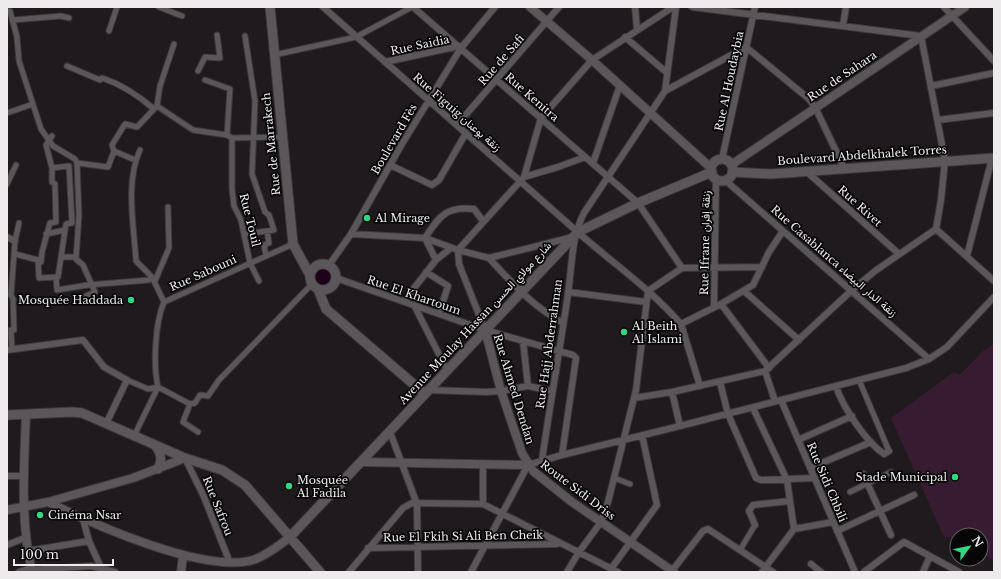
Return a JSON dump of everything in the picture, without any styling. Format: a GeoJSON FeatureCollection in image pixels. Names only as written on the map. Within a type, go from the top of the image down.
{"type":"FeatureCollection","features":[{"type":"Feature","properties":{"kind":"main road","name":"Rue de Marrakech"},"geometry":{"type":"LineString","coordinates":[[270,7],[293,244],[314,282],[326,309],[427,392]]}},
{"type":"Feature","properties":{"kind":"main road","name":"Boulevard Abdelkhalek Torres"},"geometry":{"type":"LineString","coordinates":[[732,169],[771,174],[845,170],[945,160],[993,158]]}},
{"type":"Feature","properties":{"kind":"main road"},"geometry":{"type":"LineString","coordinates":[[722,159],[732,169],[730,177],[716,175],[717,161],[722,159]]}},
{"type":"Feature","properties":{"kind":"main road","name":"Avenue Moulay Hassan شارع مولاي الحسن"},"geometry":{"type":"LineString","coordinates":[[289,538],[575,234],[638,203],[716,175]]}},
{"type":"Feature","properties":{"kind":"main road"},"geometry":{"type":"LineString","coordinates":[[317,265],[329,265],[335,271],[336,278],[331,287],[326,289],[314,282],[317,265]]}},
{"type":"Feature","properties":{"kind":"main road"},"geometry":{"type":"LineString","coordinates":[[7,414],[72,412],[94,418],[186,458],[222,470],[245,485],[289,538],[320,572]]}},
{"type":"Feature","properties":{"kind":"main road"},"geometry":{"type":"LineString","coordinates":[[155,445],[161,456],[161,463],[158,469]]}},
{"type":"Feature","properties":{"kind":"street"},"geometry":{"type":"LineString","coordinates":[[109,31],[117,7]]}},
{"type":"Feature","properties":{"kind":"street"},"geometry":{"type":"LineString","coordinates":[[159,7],[182,16]]}},
{"type":"Feature","properties":{"kind":"street","name":"Rue Figuig زنقة بوعنان"},"geometry":{"type":"LineString","coordinates":[[323,7],[466,133],[522,179],[575,234],[648,291],[680,324]]}},
{"type":"Feature","properties":{"kind":"street"},"geometry":{"type":"LineString","coordinates":[[274,55],[356,37],[413,7]]}},
{"type":"Feature","properties":{"kind":"street","name":"Rue Kenitra"},"geometry":{"type":"LineString","coordinates":[[413,7],[638,203],[682,268]]}},
{"type":"Feature","properties":{"kind":"street","name":"Boulevard Fès"},"geometry":{"type":"LineString","coordinates":[[329,265],[351,234],[460,47],[495,7]]}},
{"type":"Feature","properties":{"kind":"street","name":"Rue Casablanca زنقة الدار البيضاء"},"geometry":{"type":"LineString","coordinates":[[530,7],[650,112],[716,175],[783,231],[802,250],[852,290],[929,359]]}},
{"type":"Feature","properties":{"kind":"street","name":"Rue de Safi"},"geometry":{"type":"LineString","coordinates":[[457,125],[559,7]]}},
{"type":"Feature","properties":{"kind":"street"},"geometry":{"type":"LineString","coordinates":[[634,7],[637,29]]}},
{"type":"Feature","properties":{"kind":"street"},"geometry":{"type":"LineString","coordinates":[[458,250],[522,179],[541,118],[592,60],[637,29],[674,7]]}},
{"type":"Feature","properties":{"kind":"street"},"geometry":{"type":"LineString","coordinates":[[665,91],[674,7]]}},
{"type":"Feature","properties":{"kind":"street"},"geometry":{"type":"LineString","coordinates":[[634,398],[720,382],[767,369],[852,290],[899,254],[936,229],[941,200],[945,160],[921,36],[754,10],[692,7]]}},
{"type":"Feature","properties":{"kind":"street"},"geometry":{"type":"LineString","coordinates":[[843,25],[846,7]]}},
{"type":"Feature","properties":{"kind":"street"},"geometry":{"type":"LineString","coordinates":[[944,7],[994,61]]}},
{"type":"Feature","properties":{"kind":"street","name":"Rue de Sahara"},"geometry":{"type":"LineString","coordinates":[[732,169],[815,107],[965,7]]}},
{"type":"Feature","properties":{"kind":"street","name":"Rue Al Houdaybia"},"geometry":{"type":"LineString","coordinates":[[722,159],[754,10]]}},
{"type":"Feature","properties":{"kind":"street"},"geometry":{"type":"LineString","coordinates":[[7,11],[10,11],[13,20],[17,36],[19,61],[41,129],[50,138],[53,146],[74,159],[77,163],[79,215],[76,259],[83,265],[94,292],[84,297]]}},
{"type":"Feature","properties":{"kind":"street"},"geometry":{"type":"LineString","coordinates":[[13,20],[62,16],[69,18]]}},
{"type":"Feature","properties":{"kind":"street"},"geometry":{"type":"LineString","coordinates":[[198,71],[205,57],[220,58],[217,35]]}},
{"type":"Feature","properties":{"kind":"street"},"geometry":{"type":"LineString","coordinates":[[244,234],[274,230],[269,215],[265,212],[252,174],[255,137],[254,101],[245,36]]}},
{"type":"Feature","properties":{"kind":"street"},"geometry":{"type":"LineString","coordinates":[[625,37],[666,72]]}},
{"type":"Feature","properties":{"kind":"street"},"geometry":{"type":"LineString","coordinates":[[77,163],[108,167],[114,151],[112,145],[125,124],[136,127],[155,107],[160,86],[174,44]]}},
{"type":"Feature","properties":{"kind":"street","name":"Rue Saidia"},"geometry":{"type":"LineString","coordinates":[[385,62],[460,47]]}},
{"type":"Feature","properties":{"kind":"street"},"geometry":{"type":"LineString","coordinates":[[665,91],[746,47],[802,93],[815,107],[845,170]]}},
{"type":"Feature","properties":{"kind":"street"},"geometry":{"type":"LineString","coordinates":[[67,66],[100,80],[102,78],[115,82],[193,130],[229,136],[282,137]]}},
{"type":"Feature","properties":{"kind":"street"},"geometry":{"type":"LineString","coordinates":[[931,86],[994,73]]}},
{"type":"Feature","properties":{"kind":"street","name":"Rue Touil"},"geometry":{"type":"LineString","coordinates":[[205,80],[230,89],[229,136],[234,206],[241,220],[250,263],[259,280]]}},
{"type":"Feature","properties":{"kind":"street"},"geometry":{"type":"LineString","coordinates":[[593,163],[620,85]]}},
{"type":"Feature","properties":{"kind":"street","name":"Rue Hajj Abderrahman"},"geometry":{"type":"LineString","coordinates":[[542,460],[568,292],[571,257],[575,234],[582,218],[608,176],[665,91]]}},
{"type":"Feature","properties":{"kind":"street"},"geometry":{"type":"LineString","coordinates":[[7,112],[33,104]]}},
{"type":"Feature","properties":{"kind":"street"},"geometry":{"type":"LineString","coordinates":[[938,120],[994,113]]}},
{"type":"Feature","properties":{"kind":"street"},"geometry":{"type":"LineString","coordinates":[[390,165],[432,185],[435,184],[439,180],[466,133]]}},
{"type":"Feature","properties":{"kind":"street"},"geometry":{"type":"LineString","coordinates":[[38,262],[41,262],[46,234],[50,224],[56,222],[55,184],[52,182],[52,168],[46,145],[50,138]]}},
{"type":"Feature","properties":{"kind":"street"},"geometry":{"type":"LineString","coordinates":[[134,436],[158,387],[156,379],[156,340],[161,308],[164,302],[153,279],[136,261],[132,203],[135,160],[140,150]]}},
{"type":"Feature","properties":{"kind":"street"},"geometry":{"type":"LineString","coordinates":[[114,151],[135,160]]}},
{"type":"Feature","properties":{"kind":"street"},"geometry":{"type":"LineString","coordinates":[[522,179],[586,157]]}},
{"type":"Feature","properties":{"kind":"street"},"geometry":{"type":"LineString","coordinates":[[967,256],[993,158]]}},
{"type":"Feature","properties":{"kind":"street"},"geometry":{"type":"LineString","coordinates":[[7,184],[16,165]]}},
{"type":"Feature","properties":{"kind":"street"},"geometry":{"type":"LineString","coordinates":[[52,168],[69,166],[72,223],[66,224],[58,277],[56,277],[57,290],[92,284],[153,279]]}},
{"type":"Feature","properties":{"kind":"street","name":"Rue Rivet"},"geometry":{"type":"LineString","coordinates":[[807,172],[899,254]]}},
{"type":"Feature","properties":{"kind":"street","name":"Rue Ifrane زنقة إفران"},"geometry":{"type":"LineString","coordinates":[[714,308],[716,175]]}},
{"type":"Feature","properties":{"kind":"street"},"geometry":{"type":"LineString","coordinates":[[70,190],[78,190]]}},
{"type":"Feature","properties":{"kind":"street"},"geometry":{"type":"LineString","coordinates":[[153,279],[169,248],[168,207]]}},
{"type":"Feature","properties":{"kind":"street"},"geometry":{"type":"LineString","coordinates":[[424,238],[438,218],[446,212],[474,209],[483,221]]}},
{"type":"Feature","properties":{"kind":"street"},"geometry":{"type":"LineString","coordinates":[[19,223],[11,296],[13,299],[14,330],[12,330],[10,349],[79,340],[86,342],[104,367],[127,380],[148,389],[158,387],[190,404],[195,403],[200,395],[208,396],[219,380],[314,282]]}},
{"type":"Feature","properties":{"kind":"street"},"geometry":{"type":"LineString","coordinates":[[936,229],[994,281]]}},
{"type":"Feature","properties":{"kind":"street"},"geometry":{"type":"LineString","coordinates":[[46,234],[65,230]]}},
{"type":"Feature","properties":{"kind":"street"},"geometry":{"type":"LineString","coordinates":[[266,256],[264,245],[269,243],[267,231]]}},
{"type":"Feature","properties":{"kind":"street"},"geometry":{"type":"LineString","coordinates":[[700,386],[680,324],[714,308],[755,282],[769,252],[783,231]]}},
{"type":"Feature","properties":{"kind":"street"},"geometry":{"type":"LineString","coordinates":[[351,234],[424,238],[451,248],[489,258],[575,234]]}},
{"type":"Feature","properties":{"kind":"street"},"geometry":{"type":"LineString","coordinates":[[7,237],[16,241]]}},
{"type":"Feature","properties":{"kind":"street"},"geometry":{"type":"LineString","coordinates":[[424,238],[436,260]]}},
{"type":"Feature","properties":{"kind":"street","name":"Rue Sabouni"},"geometry":{"type":"LineString","coordinates":[[164,302],[293,244]]}},
{"type":"Feature","properties":{"kind":"street"},"geometry":{"type":"LineString","coordinates":[[404,301],[436,260],[451,248]]}},
{"type":"Feature","properties":{"kind":"street","name":"Rue Ahmed Dendan"},"geometry":{"type":"LineString","coordinates":[[458,250],[459,264],[485,330],[501,391],[522,453],[528,465]]}},
{"type":"Feature","properties":{"kind":"street"},"geometry":{"type":"LineString","coordinates":[[15,254],[38,260],[39,278],[56,277]]}},
{"type":"Feature","properties":{"kind":"street"},"geometry":{"type":"LineString","coordinates":[[61,257],[76,257]]}},
{"type":"Feature","properties":{"kind":"street"},"geometry":{"type":"LineString","coordinates":[[489,258],[521,292],[544,313],[563,323]]}},
{"type":"Feature","properties":{"kind":"street"},"geometry":{"type":"LineString","coordinates":[[567,572],[578,552],[601,522],[614,478],[637,382],[648,291],[682,268],[762,267]]}},
{"type":"Feature","properties":{"kind":"street"},"geometry":{"type":"LineString","coordinates":[[426,272],[448,286],[439,314]]}},
{"type":"Feature","properties":{"kind":"street","name":"Rue El Khartoum"},"geometry":{"type":"LineString","coordinates":[[336,278],[485,330],[573,354],[576,358],[562,455]]}},
{"type":"Feature","properties":{"kind":"street"},"geometry":{"type":"LineString","coordinates":[[744,290],[799,340]]}},
{"type":"Feature","properties":{"kind":"street"},"geometry":{"type":"LineString","coordinates":[[568,292],[646,302]]}},
{"type":"Feature","properties":{"kind":"street"},"geometry":{"type":"LineString","coordinates":[[471,572],[528,465],[542,460],[906,368],[929,359],[947,348],[994,296]]}},
{"type":"Feature","properties":{"kind":"street","name":"Rue Sidi Chbili"},"geometry":{"type":"LineString","coordinates":[[721,304],[767,369],[778,401],[798,440],[855,572]]}},
{"type":"Feature","properties":{"kind":"street"},"geometry":{"type":"LineString","coordinates":[[414,305],[447,370]]}},
{"type":"Feature","properties":{"kind":"street"},"geometry":{"type":"LineString","coordinates":[[522,341],[528,386]]}},
{"type":"Feature","properties":{"kind":"street"},"geometry":{"type":"LineString","coordinates":[[106,424],[127,380]]}},
{"type":"Feature","properties":{"kind":"street"},"geometry":{"type":"LineString","coordinates":[[836,386],[840,398],[852,416],[871,442],[884,454],[889,451],[859,380]]}},
{"type":"Feature","properties":{"kind":"street"},"geometry":{"type":"LineString","coordinates":[[720,382],[728,414],[756,478],[761,480],[814,478]]}},
{"type":"Feature","properties":{"kind":"street"},"geometry":{"type":"LineString","coordinates":[[427,392],[501,391],[528,386],[552,391]]}},
{"type":"Feature","properties":{"kind":"street"},"geometry":{"type":"LineString","coordinates":[[672,392],[680,426]]}},
{"type":"Feature","properties":{"kind":"street"},"geometry":{"type":"LineString","coordinates":[[190,404],[183,422],[198,432]]}},
{"type":"Feature","properties":{"kind":"street"},"geometry":{"type":"LineString","coordinates":[[752,408],[787,480],[794,529]]}},
{"type":"Feature","properties":{"kind":"street"},"geometry":{"type":"LineString","coordinates":[[26,414],[23,476],[24,505],[28,551],[32,570]]}},
{"type":"Feature","properties":{"kind":"street"},"geometry":{"type":"LineString","coordinates":[[798,440],[852,416]]}},
{"type":"Feature","properties":{"kind":"street"},"geometry":{"type":"LineString","coordinates":[[390,432],[417,504],[418,572]]}},
{"type":"Feature","properties":{"kind":"street"},"geometry":{"type":"LineString","coordinates":[[349,572],[403,508],[412,503],[483,504],[559,544],[614,570],[630,542],[657,505],[642,435]]}},
{"type":"Feature","properties":{"kind":"street"},"geometry":{"type":"LineString","coordinates":[[810,468],[871,442]]}},
{"type":"Feature","properties":{"kind":"street"},"geometry":{"type":"LineString","coordinates":[[7,510],[24,505],[48,502],[158,469],[186,458]]}},
{"type":"Feature","properties":{"kind":"street","name":"Rue Safrou"},"geometry":{"type":"LineString","coordinates":[[186,458],[204,497],[230,563]]}},
{"type":"Feature","properties":{"kind":"street","name":"Route Sidi Driss"},"geometry":{"type":"LineString","coordinates":[[361,462],[528,465],[532,471],[572,502],[672,571]]}},
{"type":"Feature","properties":{"kind":"street"},"geometry":{"type":"LineString","coordinates":[[483,465],[483,504]]}},
{"type":"Feature","properties":{"kind":"street"},"geometry":{"type":"LineString","coordinates":[[850,492],[891,472]]}},
{"type":"Feature","properties":{"kind":"street"},"geometry":{"type":"LineString","coordinates":[[863,474],[891,535]]}},
{"type":"Feature","properties":{"kind":"street"},"geometry":{"type":"LineString","coordinates":[[7,476],[23,476]]}},
{"type":"Feature","properties":{"kind":"street"},"geometry":{"type":"LineString","coordinates":[[614,478],[630,484]]}},
{"type":"Feature","properties":{"kind":"street"},"geometry":{"type":"LineString","coordinates":[[837,531],[914,495]]}},
{"type":"Feature","properties":{"kind":"street"},"geometry":{"type":"LineString","coordinates":[[740,550],[755,525],[749,511],[752,506],[790,501]]}},
{"type":"Feature","properties":{"kind":"street"},"geometry":{"type":"LineString","coordinates":[[48,502],[83,519],[183,556],[230,563],[253,560],[289,538]]}},
{"type":"Feature","properties":{"kind":"street"},"geometry":{"type":"LineString","coordinates":[[83,519],[89,541],[101,570]]}},
{"type":"Feature","properties":{"kind":"street"},"geometry":{"type":"LineString","coordinates":[[764,570],[794,529],[833,522]]}},
{"type":"Feature","properties":{"kind":"street"},"geometry":{"type":"LineString","coordinates":[[672,571],[703,530],[708,529],[712,530],[740,550],[764,570],[773,572]]}},
{"type":"Feature","properties":{"kind":"street"},"geometry":{"type":"LineString","coordinates":[[7,545],[27,537]]}},
{"type":"Feature","properties":{"kind":"street"},"geometry":{"type":"LineString","coordinates":[[28,551],[89,541]]}},
{"type":"Feature","properties":{"kind":"street"},"geometry":{"type":"LineString","coordinates":[[864,572],[904,542],[959,572]]}},
{"type":"Feature","properties":{"kind":"street","name":"Rue El Fkih Si Ali Ben Cheik"},"geometry":{"type":"LineString","coordinates":[[368,548],[559,544]]}},
{"type":"Feature","properties":{"kind":"street"},"geometry":{"type":"LineString","coordinates":[[181,572],[183,556]]}},
{"type":"Feature","properties":{"kind":"street"},"geometry":{"type":"LineString","coordinates":[[923,572],[930,556]]}},
{"type":"Feature","properties":{"kind":"street"},"geometry":{"type":"LineString","coordinates":[[811,564],[821,572]]}},
{"type":"Feature","properties":{"kind":"street"},"geometry":{"type":"LineString","coordinates":[[20,572],[32,570],[101,570],[115,572]]}},
{"type":"Feature","properties":{"kind":"shaded area"},"geometry":{"type":"Polygon","coordinates":[[[319,269],[327,269],[332,274],[330,285],[327,287],[319,287],[314,282],[314,274],[319,269]]]}},
{"type":"Feature","properties":{"kind":"shaded area","name":"Stade Municipal"},"geometry":{"type":"Polygon","coordinates":[[[994,344],[994,561],[989,558],[989,527],[949,527],[949,537],[944,537],[891,418],[954,372],[960,375],[984,350],[994,344]]]}},
{"type":"Feature","properties":{"kind":"place","name":"Al Mirage"},"geometry":{"type":"Point","coordinates":[367,218]}},
{"type":"Feature","properties":{"kind":"place","name":"Mosquée Haddada"},"geometry":{"type":"Point","coordinates":[131,300]}},
{"type":"Feature","properties":{"kind":"place","name":"Al Beith Al Islami"},"geometry":{"type":"Point","coordinates":[624,332]}},
{"type":"Feature","properties":{"kind":"place","name":"Stade Municipal"},"geometry":{"type":"Point","coordinates":[955,477]}},
{"type":"Feature","properties":{"kind":"place","name":"Mosquée Al Fadila"},"geometry":{"type":"Point","coordinates":[289,486]}},
{"type":"Feature","properties":{"kind":"place","name":"Cinéma Nsar"},"geometry":{"type":"Point","coordinates":[40,515]}}]}
